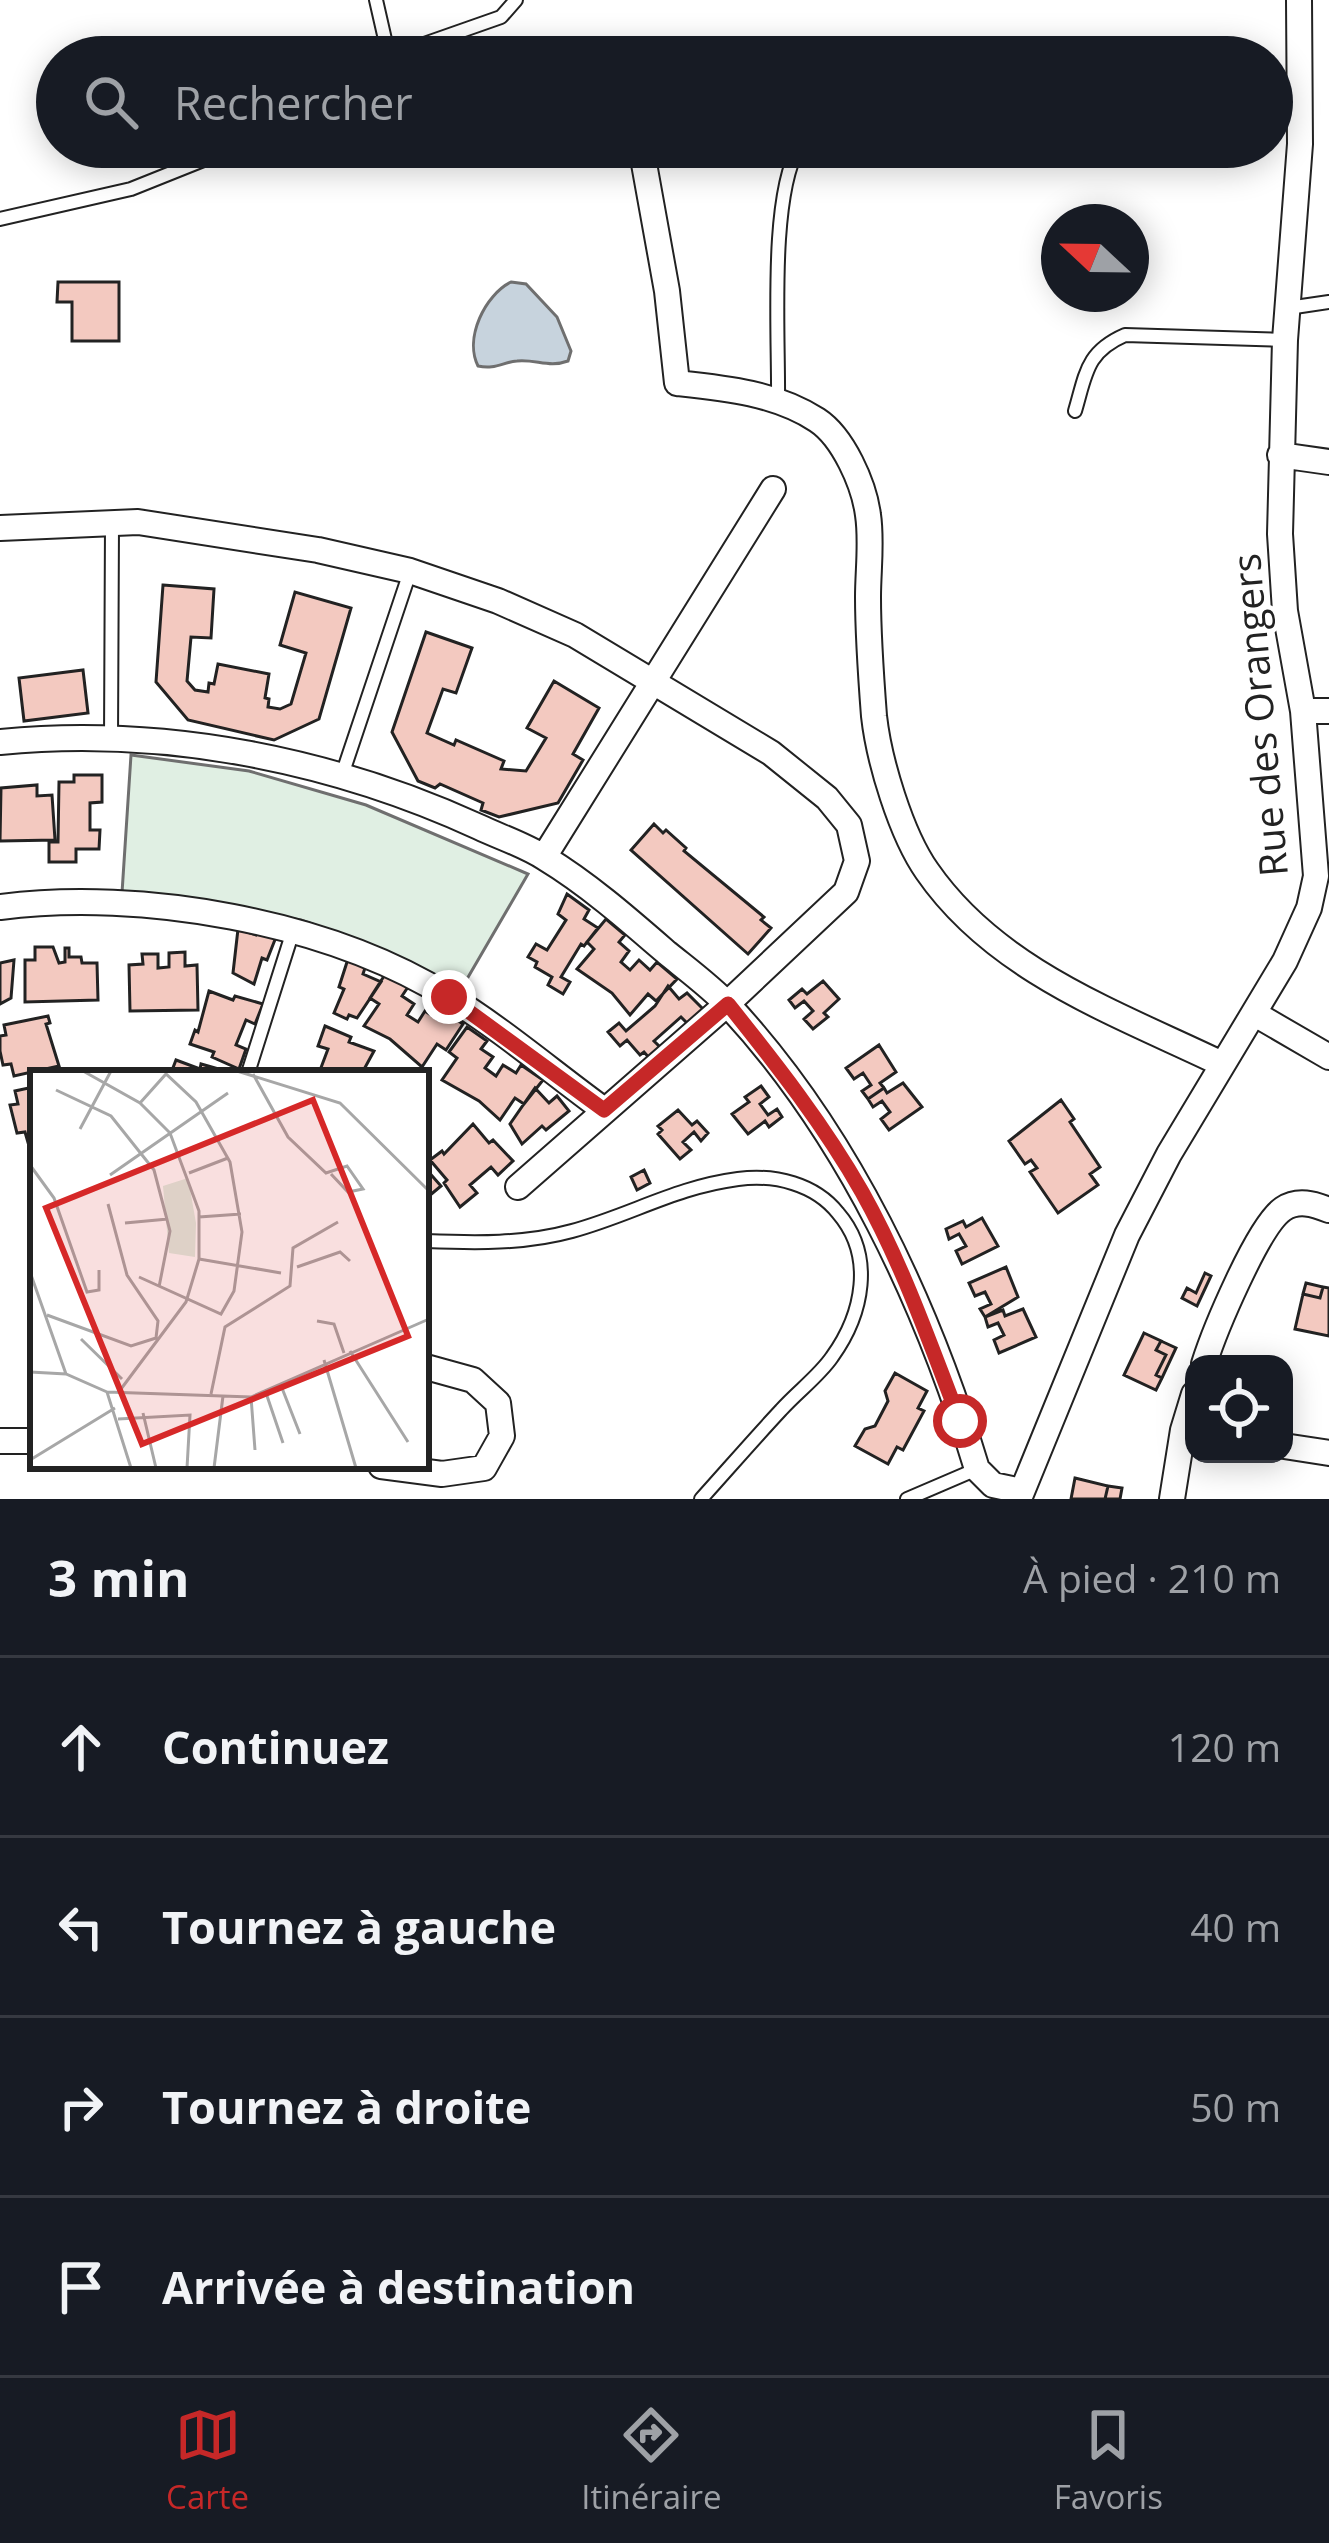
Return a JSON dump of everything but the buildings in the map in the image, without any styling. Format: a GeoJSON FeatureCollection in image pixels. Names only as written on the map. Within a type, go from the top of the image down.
{"type":"FeatureCollection","features":[{"type":"Feature","properties":{"kind":"street","name":"Rue des Orangers"},"geometry":{"type":"LineString","coordinates":[[1020,1495],[1127,1235],[1255,1014],[1322,877],[1316,711],[1285,611],[1280,455],[1300,144],[1299,0]]}},
{"type":"Feature","properties":{"kind":"street"},"geometry":{"type":"LineString","coordinates":[[645,168],[667,291],[677,383],[778,400],[820,422],[837,440],[868,513],[875,722],[909,838],[926,869],[955,907],[1034,973],[1222,1064]]}},
{"type":"Feature","properties":{"kind":"street"},"geometry":{"type":"LineString","coordinates":[[1280,455],[1329,462]]}},
{"type":"Feature","properties":{"kind":"street"},"geometry":{"type":"LineString","coordinates":[[544,857],[773,489]]}},
{"type":"Feature","properties":{"kind":"street"},"geometry":{"type":"LineString","coordinates":[[0,528],[138,523],[273,543],[410,571],[498,601],[575,635],[771,753],[826,798],[849,825],[856,861],[846,892],[728,1004],[518,1186]]}},
{"type":"Feature","properties":{"kind":"street"},"geometry":{"type":"LineString","coordinates":[[0,742],[57,736],[198,746],[342,776],[405,796],[544,857],[728,1004],[782,1070],[862,1192],[911,1294],[977,1469],[993,1485],[1020,1495]]}},
{"type":"Feature","properties":{"kind":"street"},"geometry":{"type":"LineString","coordinates":[[0,907],[153,905],[293,930],[351,947],[449,997],[604,1110]]}},
{"type":"Feature","properties":{"kind":"street"},"geometry":{"type":"LineString","coordinates":[[1255,1014],[1329,1057]]}},
{"type":"Feature","properties":{"kind":"street"},"geometry":{"type":"LineString","coordinates":[[1208,1355],[1263,1232],[1282,1210],[1300,1202],[1329,1210]]}},
{"type":"Feature","properties":{"kind":"street"},"geometry":{"type":"LineString","coordinates":[[404,1469],[442,1474],[484,1468],[502,1436],[498,1403],[473,1380],[429,1368]]}},
{"type":"Feature","properties":{"kind":"street"},"geometry":{"type":"LineString","coordinates":[[0,1442],[30,1441]]}},
{"type":"Feature","properties":{"kind":"street"},"geometry":{"type":"LineString","coordinates":[[1172,1499],[1185,1444]]}},
{"type":"Feature","properties":{"kind":"street"},"geometry":{"type":"LineString","coordinates":[[1293,1447],[1329,1453]]}},
{"type":"Feature","properties":{"kind":"lane"},"geometry":{"type":"LineString","coordinates":[[376,0],[385,36]]}},
{"type":"Feature","properties":{"kind":"lane"},"geometry":{"type":"LineString","coordinates":[[447,36],[501,17],[517,0]]}},
{"type":"Feature","properties":{"kind":"lane"},"geometry":{"type":"LineString","coordinates":[[0,219],[131,189],[184,168]]}},
{"type":"Feature","properties":{"kind":"lane"},"geometry":{"type":"LineString","coordinates":[[778,400],[781,199],[788,168]]}},
{"type":"Feature","properties":{"kind":"lane"},"geometry":{"type":"LineString","coordinates":[[1288,308],[1329,302]]}},
{"type":"Feature","properties":{"kind":"lane"},"geometry":{"type":"LineString","coordinates":[[1075,411],[1089,363],[1103,345],[1125,335],[1285,340]]}},
{"type":"Feature","properties":{"kind":"lane"},"geometry":{"type":"LineString","coordinates":[[111,740],[112,524]]}},
{"type":"Feature","properties":{"kind":"lane"},"geometry":{"type":"LineString","coordinates":[[342,776],[410,571]]}},
{"type":"Feature","properties":{"kind":"lane"},"geometry":{"type":"LineString","coordinates":[[249,1070],[293,930]]}},
{"type":"Feature","properties":{"kind":"lane"},"geometry":{"type":"LineString","coordinates":[[429,1241],[522,1241],[625,1213],[682,1188],[743,1178],[792,1184],[830,1202],[857,1245],[863,1271],[855,1314],[831,1358],[701,1499]]}},
{"type":"Feature","properties":{"kind":"lane"},"geometry":{"type":"LineString","coordinates":[[907,1499],[977,1469]]}},
{"type":"Feature","properties":{"kind":"green space"},"geometry":{"type":"Polygon","coordinates":[[[131,755],[249,771],[366,805],[528,874],[460,991],[368,944],[301,920],[122,893],[131,755]]]}},
{"type":"Feature","properties":{"kind":"shaded area"},"geometry":{"type":"Polygon","coordinates":[[[511,282],[526,284],[557,317],[571,351],[568,361],[478,366],[474,343],[480,318],[493,297],[511,282]]]}},
{"type":"Feature","properties":{"kind":"route"},"geometry":{"type":"LineString","coordinates":[[449,997],[604,1110],[728,1004],[782,1070],[862,1192],[911,1294],[960,1421]]}}]}
